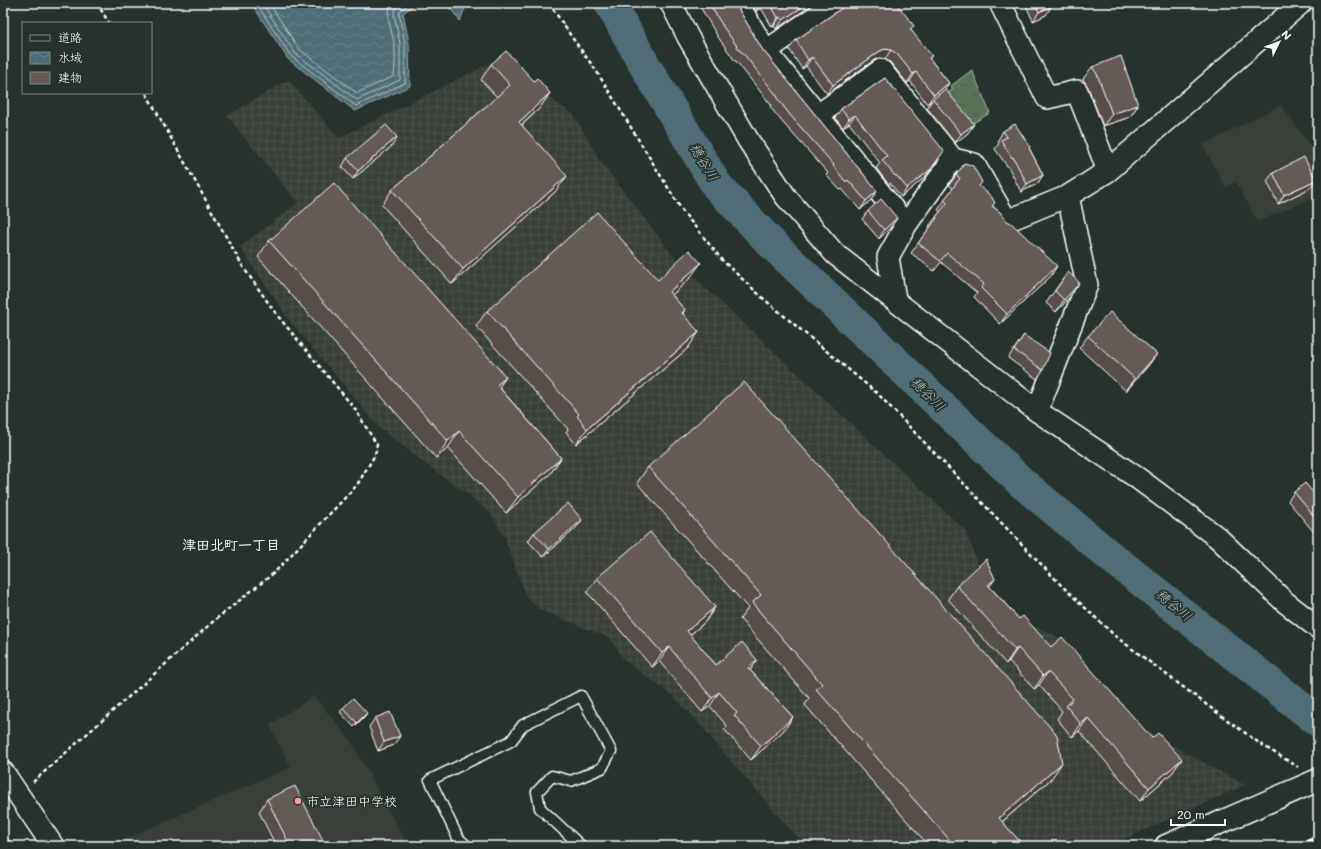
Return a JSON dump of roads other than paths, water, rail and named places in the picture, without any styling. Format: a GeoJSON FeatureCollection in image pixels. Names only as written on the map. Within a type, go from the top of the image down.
{"type":"FeatureCollection","features":[{"type":"Feature","properties":{"kind":"main road"},"geometry":{"type":"LineString","coordinates":[[1166,846],[1311,775]]}},
{"type":"Feature","properties":{"kind":"street"},"geometry":{"type":"LineString","coordinates":[[671,3],[688,37],[748,140],[786,197],[835,254],[895,299],[1037,411],[1136,477],[1217,537],[1285,602],[1318,628]]}},
{"type":"Feature","properties":{"kind":"street"},"geometry":{"type":"LineString","coordinates":[[737,3],[766,51],[906,225]]}},
{"type":"Feature","properties":{"kind":"street"},"geometry":{"type":"LineString","coordinates":[[766,51],[835,3]]}},
{"type":"Feature","properties":{"kind":"street"},"geometry":{"type":"LineString","coordinates":[[1000,3],[1047,98],[1077,91],[1108,171]]}},
{"type":"Feature","properties":{"kind":"street"},"geometry":{"type":"LineString","coordinates":[[818,115],[881,70],[953,160],[974,164],[1006,220],[1068,196],[1108,171],[1301,3]]}},
{"type":"Feature","properties":{"kind":"street"},"geometry":{"type":"LineString","coordinates":[[895,299],[888,257],[906,225],[953,160]]}},
{"type":"Feature","properties":{"kind":"street"},"geometry":{"type":"LineString","coordinates":[[1037,411],[1087,285],[1068,196]]}},
{"type":"Feature","properties":{"kind":"street"},"geometry":{"type":"LineString","coordinates":[[3,772],[53,846]]}},
{"type":"Feature","properties":{"kind":"lane"},"geometry":{"type":"LineString","coordinates":[[467,846],[458,838],[430,780],[511,741],[524,725],[581,696],[611,751],[602,768],[571,781],[552,776],[537,792],[540,808],[580,846]]}},
{"type":"Feature","properties":{"kind":"water"},"geometry":{"type":"Polygon","coordinates":[[[251,3],[417,3],[403,13],[409,43],[410,86],[355,111],[288,59],[251,3]]]}},
{"type":"Feature","properties":{"kind":"water"},"geometry":{"type":"Polygon","coordinates":[[[446,3],[467,3],[460,21],[446,3]]]}},
{"type":"Feature","properties":{"kind":"waterway","name":"穂谷川"},"geometry":{"type":"LineString","coordinates":[[610,3],[647,69],[717,186],[772,244],[1021,482],[1106,553],[1318,721]]}},
{"type":"Feature","properties":{"kind":"railway"},"geometry":{"type":"LineString","coordinates":[[1298,846],[1318,837]]}},
{"type":"Feature","properties":{"kind":"place","name":"市立津田中学校"},"geometry":{"type":"Point","coordinates":[298,801]}},
{"type":"Feature","properties":{"kind":"district","name":"津田北町一丁目"},"geometry":{"type":"Point","coordinates":[231,545]}}]}
